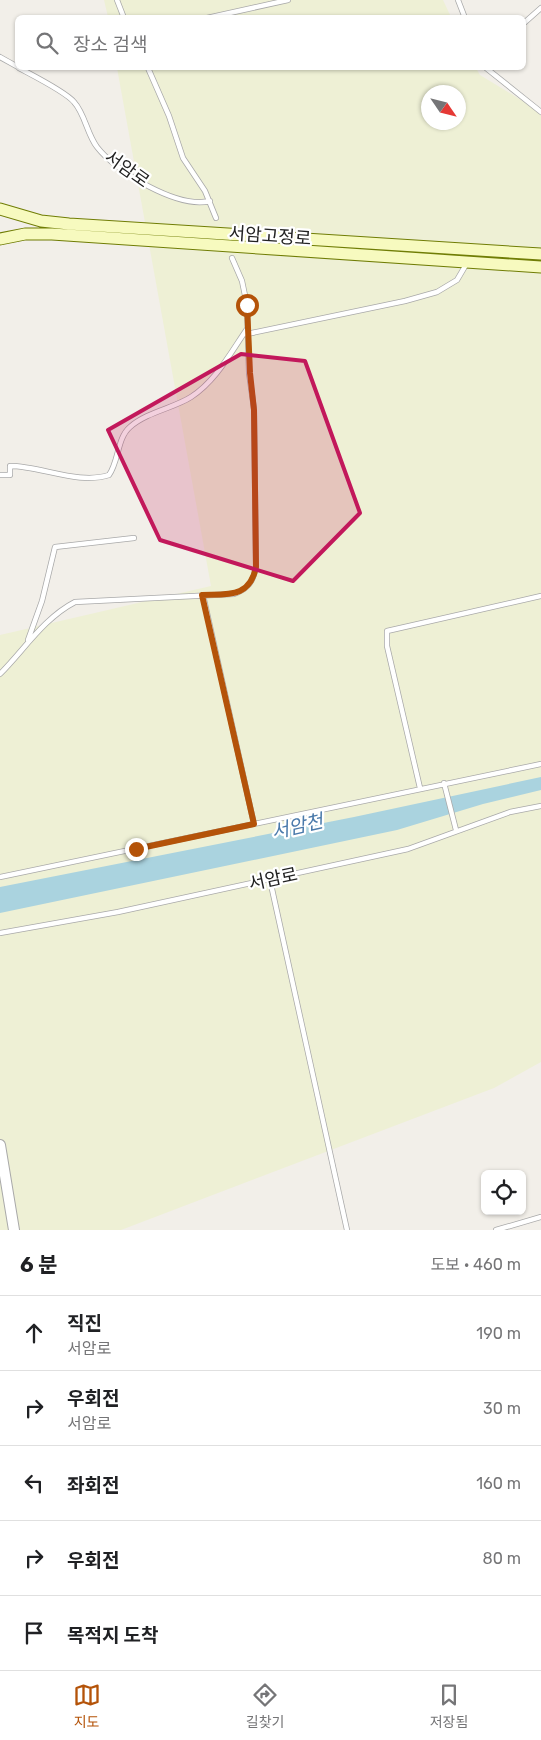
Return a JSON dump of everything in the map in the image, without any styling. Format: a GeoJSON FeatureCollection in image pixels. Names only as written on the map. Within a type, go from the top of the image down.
{"type":"FeatureCollection","features":[{"type":"Feature","properties":{"kind":"main road","name":"서암고정로"},"geometry":{"type":"LineString","coordinates":[[0,209],[40,221],[69,224],[541,254]]}},
{"type":"Feature","properties":{"kind":"main road","name":"서암고정로"},"geometry":{"type":"LineString","coordinates":[[0,238],[25,234],[52,234],[541,267]]}},
{"type":"Feature","properties":{"kind":"street"},"geometry":{"type":"LineString","coordinates":[[0,1146],[14,1230]]}},
{"type":"Feature","properties":{"kind":"lane"},"geometry":{"type":"LineString","coordinates":[[117,0],[123,15]]}},
{"type":"Feature","properties":{"kind":"lane"},"geometry":{"type":"LineString","coordinates":[[220,15],[288,0]]}},
{"type":"Feature","properties":{"kind":"lane"},"geometry":{"type":"LineString","coordinates":[[458,0],[464,15]]}},
{"type":"Feature","properties":{"kind":"lane"},"geometry":{"type":"LineString","coordinates":[[526,21],[541,8]]}},
{"type":"Feature","properties":{"kind":"lane","name":"서암로"},"geometry":{"type":"LineString","coordinates":[[0,57],[15,65]]}},
{"type":"Feature","properties":{"kind":"lane","name":"서암로"},"geometry":{"type":"LineString","coordinates":[[23,70],[74,102],[97,147],[114,164],[155,188],[182,200],[200,203],[210,201]]}},
{"type":"Feature","properties":{"kind":"lane"},"geometry":{"type":"LineString","coordinates":[[149,70],[169,116],[184,158],[210,201],[216,218]]}},
{"type":"Feature","properties":{"kind":"lane"},"geometry":{"type":"LineString","coordinates":[[488,70],[541,112]]}},
{"type":"Feature","properties":{"kind":"lane"},"geometry":{"type":"LineString","coordinates":[[0,674],[28,640],[65,607],[75,602],[234,594],[242,591],[252,582],[256,567],[254,410],[245,293],[232,258]]}},
{"type":"Feature","properties":{"kind":"lane"},"geometry":{"type":"LineString","coordinates":[[0,475],[10,474],[10,466],[24,466],[50,472],[102,478],[109,475],[118,458],[123,436],[130,427],[165,407],[190,398],[202,389],[215,375],[247,332],[405,301],[437,292],[457,280],[467,262]]}},
{"type":"Feature","properties":{"kind":"lane"},"geometry":{"type":"LineString","coordinates":[[28,640],[42,601],[55,547],[134,538]]}},
{"type":"Feature","properties":{"kind":"lane"},"geometry":{"type":"LineString","coordinates":[[202,595],[254,824]]}},
{"type":"Feature","properties":{"kind":"lane"},"geometry":{"type":"LineString","coordinates":[[420,788],[387,646],[387,632],[541,596]]}},
{"type":"Feature","properties":{"kind":"lane"},"geometry":{"type":"LineString","coordinates":[[0,877],[541,764]]}},
{"type":"Feature","properties":{"kind":"lane"},"geometry":{"type":"LineString","coordinates":[[444,783],[455,828]]}},
{"type":"Feature","properties":{"kind":"lane","name":"서암로"},"geometry":{"type":"LineString","coordinates":[[0,934],[270,880],[408,849],[455,828],[510,812],[541,806]]}},
{"type":"Feature","properties":{"kind":"lane"},"geometry":{"type":"LineString","coordinates":[[270,880],[347,1230]]}},
{"type":"Feature","properties":{"kind":"lane"},"geometry":{"type":"LineString","coordinates":[[496,1230],[541,1217]]}},
{"type":"Feature","properties":{"kind":"highlighted area"},"geometry":{"type":"Polygon","coordinates":[[[241,354],[305,361],[360,513],[293,581],[160,540],[108,430],[241,354]]]}},
{"type":"Feature","properties":{"kind":"green space"},"geometry":{"type":"Polygon","coordinates":[[[104,0],[443,0],[450,15],[108,15],[104,0]]]}},
{"type":"Feature","properties":{"kind":"green space"},"geometry":{"type":"Polygon","coordinates":[[[117,70],[477,70],[480,75],[541,112],[541,1062],[494,1088],[121,1230],[0,1230],[0,635],[211,586],[117,70]]]}},
{"type":"Feature","properties":{"kind":"water"},"geometry":{"type":"Polygon","coordinates":[[[541,777],[541,790],[483,804],[397,830],[0,913],[0,887],[354,817],[541,777]]]}},
{"type":"Feature","properties":{"kind":"route"},"geometry":{"type":"LineString","coordinates":[[136,849],[254,824],[202,595],[234,594],[242,591],[252,582],[256,567],[254,410],[247,329],[247,305]]}},
{"type":"Feature","properties":{"kind":"water label","name":"서암천"},"geometry":{"type":"Point","coordinates":[297,826]}}]}
